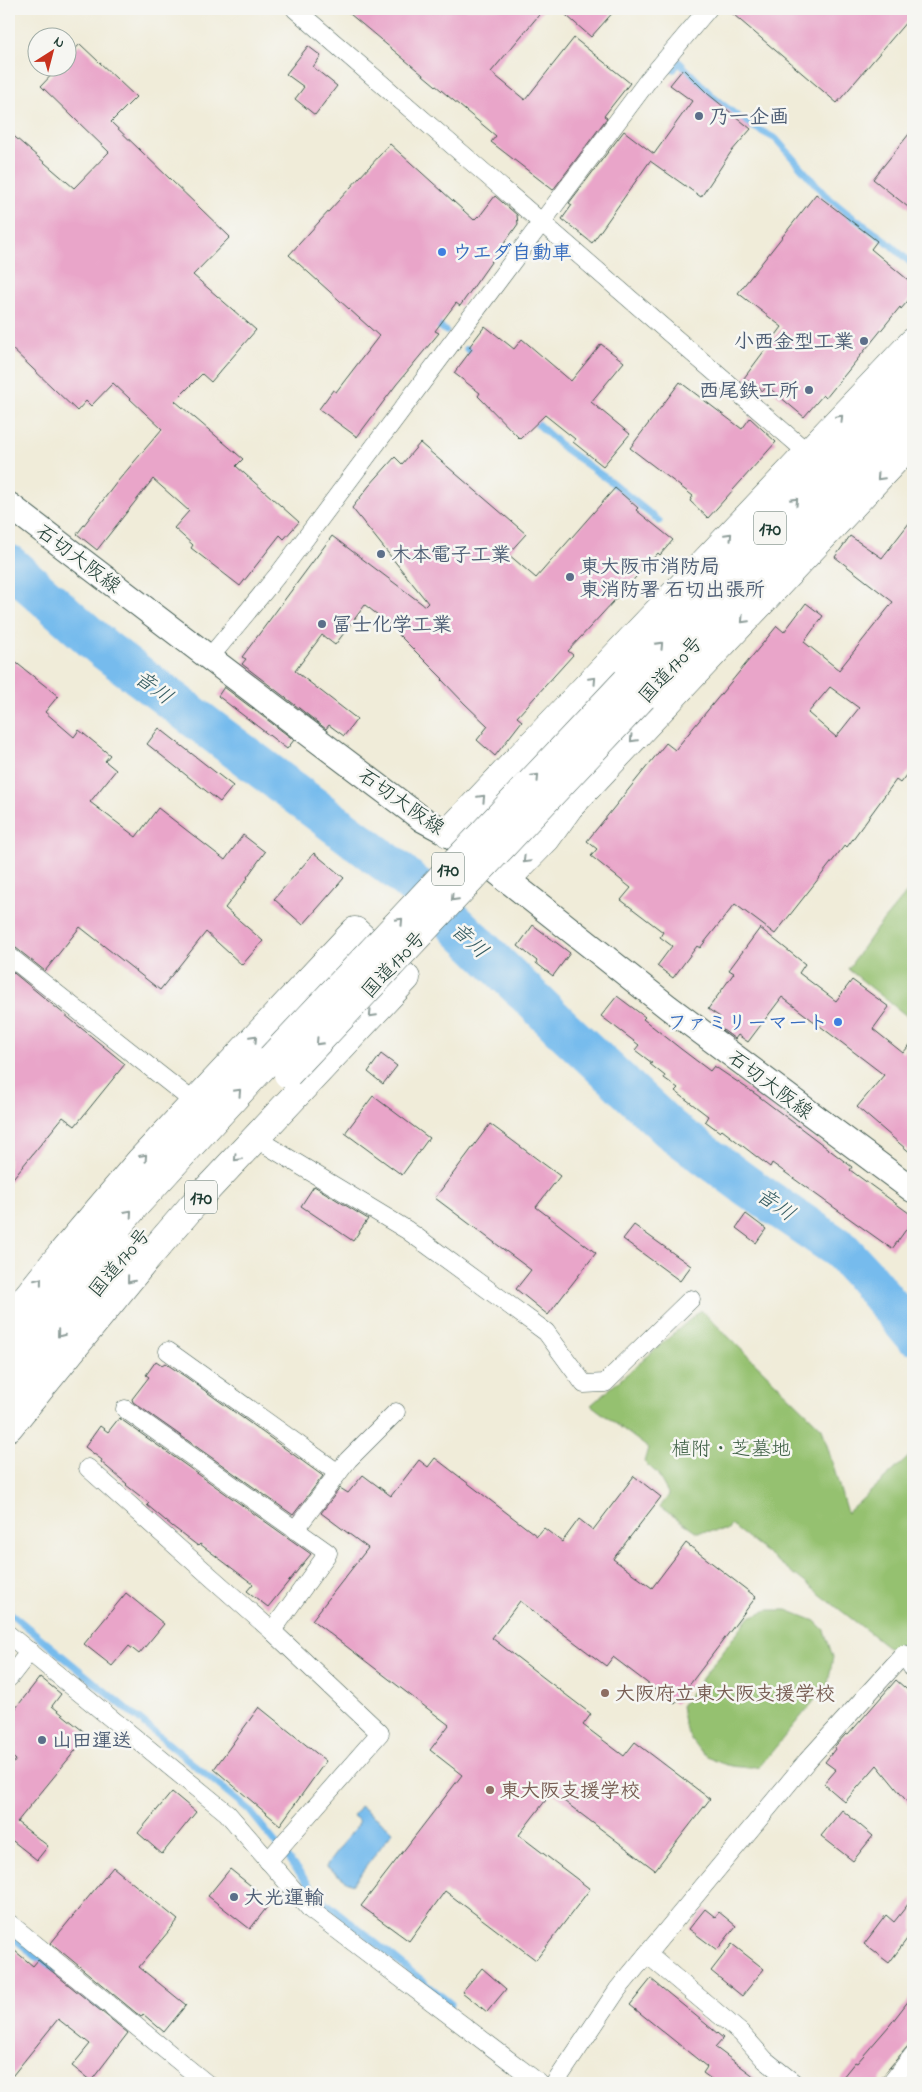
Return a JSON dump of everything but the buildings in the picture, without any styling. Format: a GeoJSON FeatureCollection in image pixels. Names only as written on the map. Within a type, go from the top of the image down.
{"type":"FeatureCollection","features":[{"type":"Feature","properties":{"kind":"highway"},"geometry":{"type":"LineString","coordinates":[[448,834],[913,342]]}},
{"type":"Feature","properties":{"kind":"highway","name":"国道170号"},"geometry":{"type":"LineString","coordinates":[[9,1358],[136,1205],[280,1066],[635,689],[913,376]]}},
{"type":"Feature","properties":{"kind":"highway","name":"国道170号"},"geometry":{"type":"LineString","coordinates":[[635,689],[913,411]]}},
{"type":"Feature","properties":{"kind":"highway"},"geometry":{"type":"LineString","coordinates":[[507,879],[546,839],[569,807],[913,441]]}},
{"type":"Feature","properties":{"kind":"highway","name":"170"},"geometry":{"type":"LineString","coordinates":[[9,1427],[143,1264],[255,1138],[406,978],[355,931],[194,1102]]}},
{"type":"Feature","properties":{"kind":"highway","name":"国道170号"},"geometry":{"type":"LineString","coordinates":[[9,1397],[280,1066]]}},
{"type":"Feature","properties":{"kind":"highway"},"geometry":{"type":"LineString","coordinates":[[9,1319],[113,1192],[194,1102]]}},
{"type":"Feature","properties":{"kind":"main road","name":"石切大阪線"},"geometry":{"type":"LineString","coordinates":[[9,505],[422,819],[448,834],[668,1007],[913,1190]]}},
{"type":"Feature","properties":{"kind":"street"},"geometry":{"type":"LineString","coordinates":[[295,9],[808,453]]}},
{"type":"Feature","properties":{"kind":"street"},"geometry":{"type":"LineString","coordinates":[[210,657],[281,571],[658,68],[708,9]]}},
{"type":"Feature","properties":{"kind":"street"},"geometry":{"type":"LineString","coordinates":[[9,956],[194,1102]]}},
{"type":"Feature","properties":{"kind":"street"},"geometry":{"type":"LineString","coordinates":[[255,1138],[407,1230],[546,1332],[584,1384],[605,1383],[690,1299]]}},
{"type":"Feature","properties":{"kind":"street"},"geometry":{"type":"LineString","coordinates":[[168,1351],[338,1474]]}},
{"type":"Feature","properties":{"kind":"street"},"geometry":{"type":"LineString","coordinates":[[125,1409],[328,1553],[272,1631]]}},
{"type":"Feature","properties":{"kind":"street"},"geometry":{"type":"LineString","coordinates":[[295,1530],[348,1460],[396,1412]]}},
{"type":"Feature","properties":{"kind":"street"},"geometry":{"type":"LineString","coordinates":[[88,1468],[272,1631],[380,1733],[268,1861]]}},
{"type":"Feature","properties":{"kind":"street"},"geometry":{"type":"LineString","coordinates":[[9,1635],[227,1813],[311,1910],[539,2083]]}},
{"type":"Feature","properties":{"kind":"street"},"geometry":{"type":"LineString","coordinates":[[9,1678],[30,1651]]}},
{"type":"Feature","properties":{"kind":"street"},"geometry":{"type":"LineString","coordinates":[[555,2083],[618,1989],[807,1762],[904,1654],[913,1669]]}},
{"type":"Feature","properties":{"kind":"street"},"geometry":{"type":"LineString","coordinates":[[9,1923],[206,2083]]}},
{"type":"Feature","properties":{"kind":"street"},"geometry":{"type":"LineString","coordinates":[[647,1954],[741,2034],[765,2060],[794,2083]]}},
{"type":"Feature","properties":{"kind":"street"},"geometry":{"type":"LineString","coordinates":[[891,2083],[912,2058]]}},
{"type":"Feature","properties":{"kind":"green space"},"geometry":{"type":"Polygon","coordinates":[[[913,885],[913,1021],[848,969],[873,933],[913,885]]]}},
{"type":"Feature","properties":{"kind":"green space","name":"植附・芝墓地"},"geometry":{"type":"Polygon","coordinates":[[[701,1310],[822,1428],[847,1513],[913,1453],[913,1659],[903,1644],[893,1651],[731,1525],[728,1530],[697,1532],[660,1507],[669,1495],[657,1473],[644,1462],[648,1448],[591,1405],[701,1310]]]}},
{"type":"Feature","properties":{"kind":"green space"},"geometry":{"type":"Polygon","coordinates":[[[768,1610],[787,1610],[815,1621],[824,1630],[833,1657],[828,1684],[760,1766],[737,1767],[726,1765],[707,1756],[691,1740],[685,1726],[681,1706],[749,1617],[768,1610]]]}},
{"type":"Feature","properties":{"kind":"water"},"geometry":{"type":"Polygon","coordinates":[[[360,1806],[393,1831],[352,1885],[326,1866],[360,1821],[353,1816],[360,1806]]]}},
{"type":"Feature","properties":{"kind":"waterway"},"geometry":{"type":"LineString","coordinates":[[671,67],[674,69],[679,62],[713,97],[746,123],[776,139],[825,195],[885,240],[913,265]]}},
{"type":"Feature","properties":{"kind":"waterway"},"geometry":{"type":"LineString","coordinates":[[432,321],[446,331]]}},
{"type":"Feature","properties":{"kind":"waterway"},"geometry":{"type":"LineString","coordinates":[[467,349],[477,358]]}},
{"type":"Feature","properties":{"kind":"waterway"},"geometry":{"type":"LineString","coordinates":[[531,418],[565,449],[610,481],[659,521]]}},
{"type":"Feature","properties":{"kind":"waterway","name":"音川"},"geometry":{"type":"LineString","coordinates":[[9,565],[104,649],[399,872],[435,904],[563,1029],[670,1129],[747,1186],[841,1250],[913,1334]]}},
{"type":"Feature","properties":{"kind":"waterway"},"geometry":{"type":"LineString","coordinates":[[9,1612],[249,1810],[319,1897],[451,2004]]}},
{"type":"Feature","properties":{"kind":"waterway"},"geometry":{"type":"LineString","coordinates":[[9,1934],[98,2008]]}},
{"type":"Feature","properties":{"kind":"place","name":"乃一企画"},"geometry":{"type":"Point","coordinates":[699,116]}},
{"type":"Feature","properties":{"kind":"place","name":"ウエダ自動車"},"geometry":{"type":"Point","coordinates":[442,252]}},
{"type":"Feature","properties":{"kind":"place","name":"小西金型工業"},"geometry":{"type":"Point","coordinates":[864,341]}},
{"type":"Feature","properties":{"kind":"place","name":"西尾鉄工所"},"geometry":{"type":"Point","coordinates":[809,390]}},
{"type":"Feature","properties":{"kind":"place","name":"木本電子工業"},"geometry":{"type":"Point","coordinates":[381,554]}},
{"type":"Feature","properties":{"kind":"place","name":"東大阪市消防局 東消防署 石切出張所"},"geometry":{"type":"Point","coordinates":[570,577]}},
{"type":"Feature","properties":{"kind":"place","name":"冨士化学工業"},"geometry":{"type":"Point","coordinates":[322,624]}},
{"type":"Feature","properties":{"kind":"place","name":"ファミリーマート"},"geometry":{"type":"Point","coordinates":[838,1022]}},
{"type":"Feature","properties":{"kind":"place","name":"大阪府立東大阪支援学校"},"geometry":{"type":"Point","coordinates":[605,1693]}},
{"type":"Feature","properties":{"kind":"place","name":"山田運送"},"geometry":{"type":"Point","coordinates":[42,1740]}},
{"type":"Feature","properties":{"kind":"place","name":"東大阪支援学校"},"geometry":{"type":"Point","coordinates":[490,1790]}},
{"type":"Feature","properties":{"kind":"place","name":"大光運輸"},"geometry":{"type":"Point","coordinates":[234,1897]}}]}
